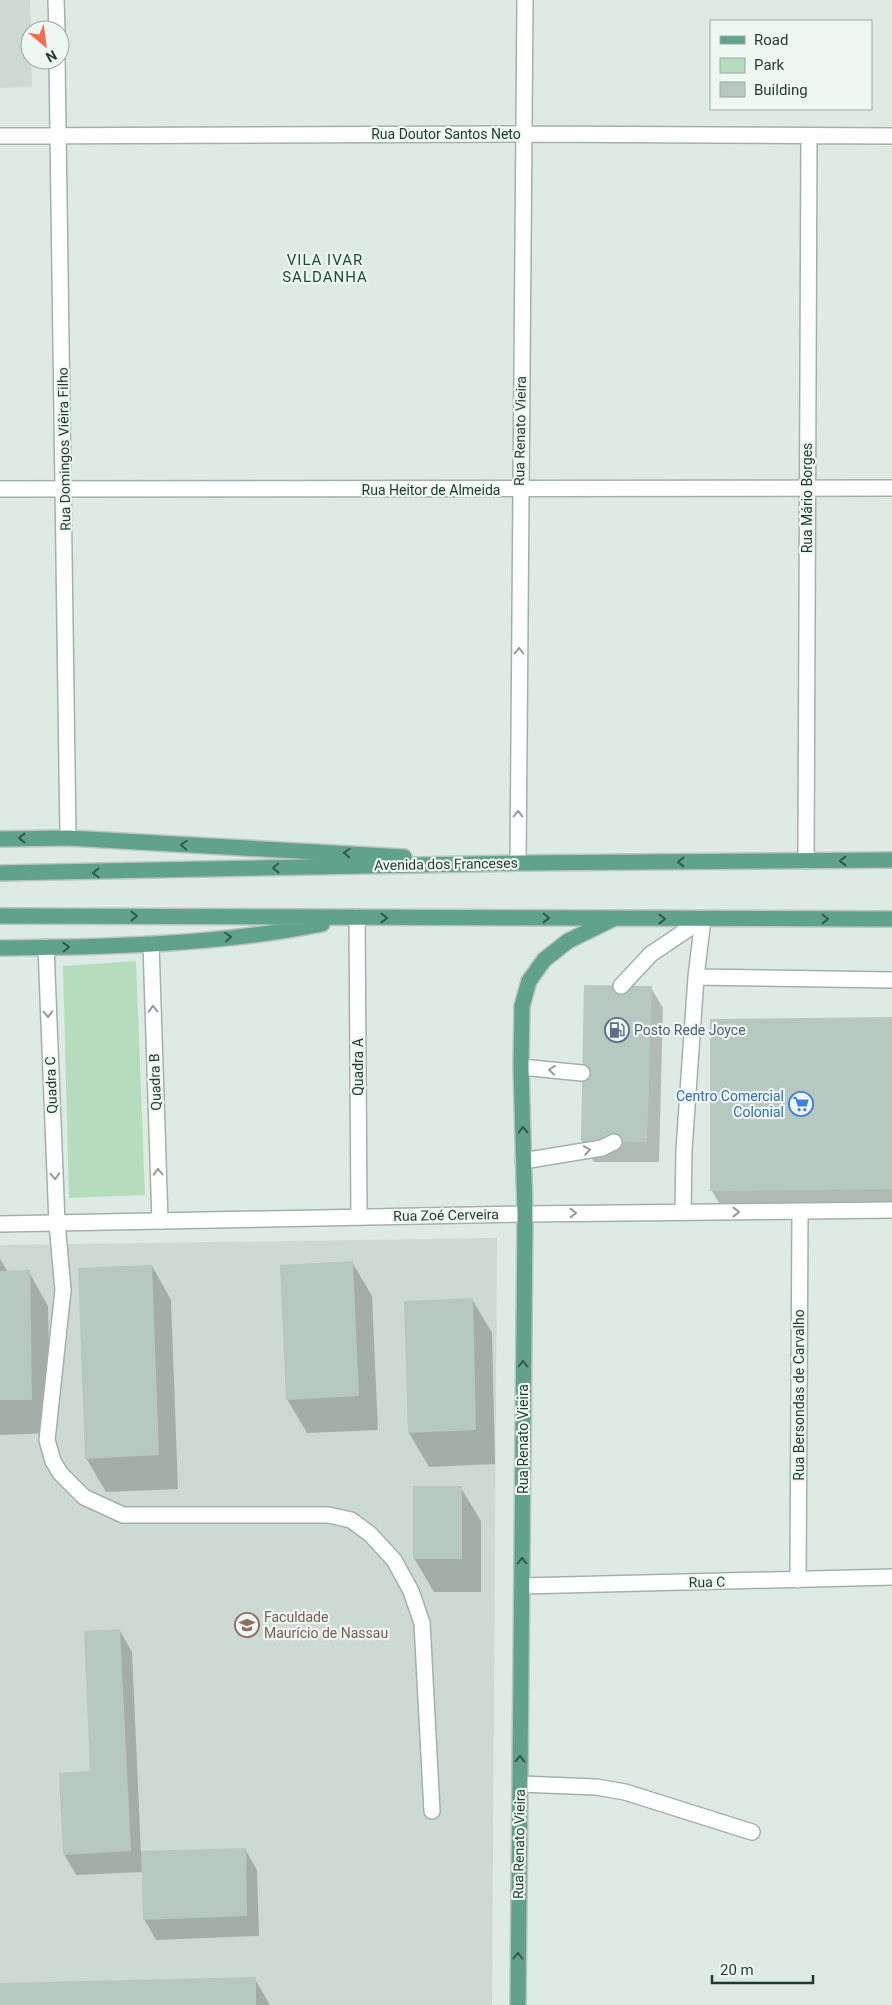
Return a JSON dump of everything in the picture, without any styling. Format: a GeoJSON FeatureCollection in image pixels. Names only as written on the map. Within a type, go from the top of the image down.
{"type":"FeatureCollection","features":[{"type":"Feature","properties":{"kind":"main road"},"geometry":{"type":"LineString","coordinates":[[0,838],[68,838],[518,863]]}},
{"type":"Feature","properties":{"kind":"main road","name":"Avenida dos Franceses"},"geometry":{"type":"LineString","coordinates":[[0,873],[518,863],[892,860]]}},
{"type":"Feature","properties":{"kind":"main road"},"geometry":{"type":"LineString","coordinates":[[0,916],[892,919]]}},
{"type":"Feature","properties":{"kind":"main road"},"geometry":{"type":"LineString","coordinates":[[0,948],[151,944],[278,932],[357,917]]}},
{"type":"Feature","properties":{"kind":"main road","name":"Rua Renato Vieira"},"geometry":{"type":"LineString","coordinates":[[518,2005],[525,1214],[521,1067],[524,995],[536,969],[544,960],[568,941],[613,919]]}},
{"type":"Feature","properties":{"kind":"street"},"geometry":{"type":"LineString","coordinates":[[56,0],[57,20]]}},
{"type":"Feature","properties":{"kind":"street","name":"Rua Renato Vieira"},"geometry":{"type":"LineString","coordinates":[[518,863],[525,0]]}},
{"type":"Feature","properties":{"kind":"street","name":"Rua Domingos Viêira Filho"},"geometry":{"type":"LineString","coordinates":[[57,70],[68,838]]}},
{"type":"Feature","properties":{"kind":"street","name":"Rua Doutor Santos Neto"},"geometry":{"type":"LineString","coordinates":[[0,136],[523,134],[892,136]]}},
{"type":"Feature","properties":{"kind":"street","name":"Rua Mário Borges"},"geometry":{"type":"LineString","coordinates":[[806,861],[808,136]]}},
{"type":"Feature","properties":{"kind":"street","name":"Rua Heitor de Almeida"},"geometry":{"type":"LineString","coordinates":[[0,489],[520,490],[892,488]]}},
{"type":"Feature","properties":{"kind":"street","name":"Quadra A"},"geometry":{"type":"LineString","coordinates":[[357,917],[360,1217]]}},
{"type":"Feature","properties":{"kind":"street"},"geometry":{"type":"LineString","coordinates":[[683,1212],[684,1150],[696,977],[703,919]]}},
{"type":"Feature","properties":{"kind":"street"},"geometry":{"type":"LineString","coordinates":[[620,986],[651,954],[703,919]]}},
{"type":"Feature","properties":{"kind":"street","name":"Quadra B"},"geometry":{"type":"LineString","coordinates":[[151,944],[160,1221]]}},
{"type":"Feature","properties":{"kind":"street","name":"Quadra C"},"geometry":{"type":"LineString","coordinates":[[46,947],[57,1223],[63,1290],[47,1440],[53,1461],[60,1473],[84,1497],[123,1515],[329,1515],[351,1520],[370,1534],[394,1560],[411,1591],[422,1623],[432,1811]]}},
{"type":"Feature","properties":{"kind":"street"},"geometry":{"type":"LineString","coordinates":[[696,977],[892,980]]}},
{"type":"Feature","properties":{"kind":"street"},"geometry":{"type":"LineString","coordinates":[[521,1067],[582,1073]]}},
{"type":"Feature","properties":{"kind":"street"},"geometry":{"type":"LineString","coordinates":[[524,1161],[602,1148],[614,1142]]}},
{"type":"Feature","properties":{"kind":"street","name":"Rua Zoé Cerveira"},"geometry":{"type":"LineString","coordinates":[[0,1224],[525,1214],[892,1210]]}},
{"type":"Feature","properties":{"kind":"street","name":"Rua Bersondas de Carvalho"},"geometry":{"type":"LineString","coordinates":[[798,1580],[800,1212]]}},
{"type":"Feature","properties":{"kind":"street","name":"Rua C"},"geometry":{"type":"LineString","coordinates":[[522,1586],[892,1577]]}},
{"type":"Feature","properties":{"kind":"street"},"geometry":{"type":"LineString","coordinates":[[520,1784],[596,1787],[626,1792],[752,1832]]}},
{"type":"Feature","properties":{"kind":"shaded area"},"geometry":{"type":"Polygon","coordinates":[[[0,0],[30,0],[30,20],[20,20],[20,70],[32,70],[32,87],[0,88],[0,0]]]}},
{"type":"Feature","properties":{"kind":"shaded area","name":"Faculdade Maurício de Nassau"},"geometry":{"type":"Polygon","coordinates":[[[497,1238],[492,2005],[0,2005],[0,1245],[497,1238]]]}},
{"type":"Feature","properties":{"kind":"green space"},"geometry":{"type":"Polygon","coordinates":[[[136,961],[145,1195],[69,1198],[63,966],[136,961]]]}},
{"type":"Feature","properties":{"kind":"building","name":"Posto Rede Joyce"},"geometry":{"type":"Polygon","coordinates":[[[584,985],[652,986],[647,1142],[581,1141],[584,985]]]}},
{"type":"Feature","properties":{"kind":"building","name":"Centro Comercial Colonial"},"geometry":{"type":"Polygon","coordinates":[[[892,1017],[892,1189],[710,1191],[710,1019],[892,1017]]]}},
{"type":"Feature","properties":{"kind":"building"},"geometry":{"type":"Polygon","coordinates":[[[353,1261],[359,1396],[286,1400],[280,1265],[353,1261]]]}},
{"type":"Feature","properties":{"kind":"building"},"geometry":{"type":"Polygon","coordinates":[[[152,1265],[159,1455],[85,1459],[78,1268],[152,1265]]]}},
{"type":"Feature","properties":{"kind":"building"},"geometry":{"type":"Polygon","coordinates":[[[30,1270],[32,1400],[0,1400],[0,1271],[30,1270]]]}},
{"type":"Feature","properties":{"kind":"building"},"geometry":{"type":"Polygon","coordinates":[[[473,1298],[476,1430],[408,1433],[404,1301],[473,1298]]]}},
{"type":"Feature","properties":{"kind":"building"},"geometry":{"type":"Polygon","coordinates":[[[413,1486],[462,1486],[462,1559],[413,1559],[413,1486]]]}},
{"type":"Feature","properties":{"kind":"building"},"geometry":{"type":"Polygon","coordinates":[[[120,1629],[131,1851],[63,1855],[59,1773],[90,1771],[84,1631],[120,1629]]]}},
{"type":"Feature","properties":{"kind":"building"},"geometry":{"type":"Polygon","coordinates":[[[246,1848],[247,1916],[143,1920],[141,1851],[246,1848]]]}},
{"type":"Feature","properties":{"kind":"building"},"geometry":{"type":"Polygon","coordinates":[[[256,1977],[256,2005],[0,2005],[0,1983],[256,1977]]]}},
{"type":"Feature","properties":{"kind":"place","name":"Posto Rede Joyce"},"geometry":{"type":"Point","coordinates":[617,1030]}},
{"type":"Feature","properties":{"kind":"place","name":"Centro Comercial Colonial"},"geometry":{"type":"Point","coordinates":[801,1104]}},
{"type":"Feature","properties":{"kind":"place","name":"Faculdade Maurício de Nassau"},"geometry":{"type":"Point","coordinates":[247,1625]}},
{"type":"Feature","properties":{"kind":"district","name":"VILA IVAR SALDANHA"},"geometry":{"type":"Point","coordinates":[325,268]}}]}
